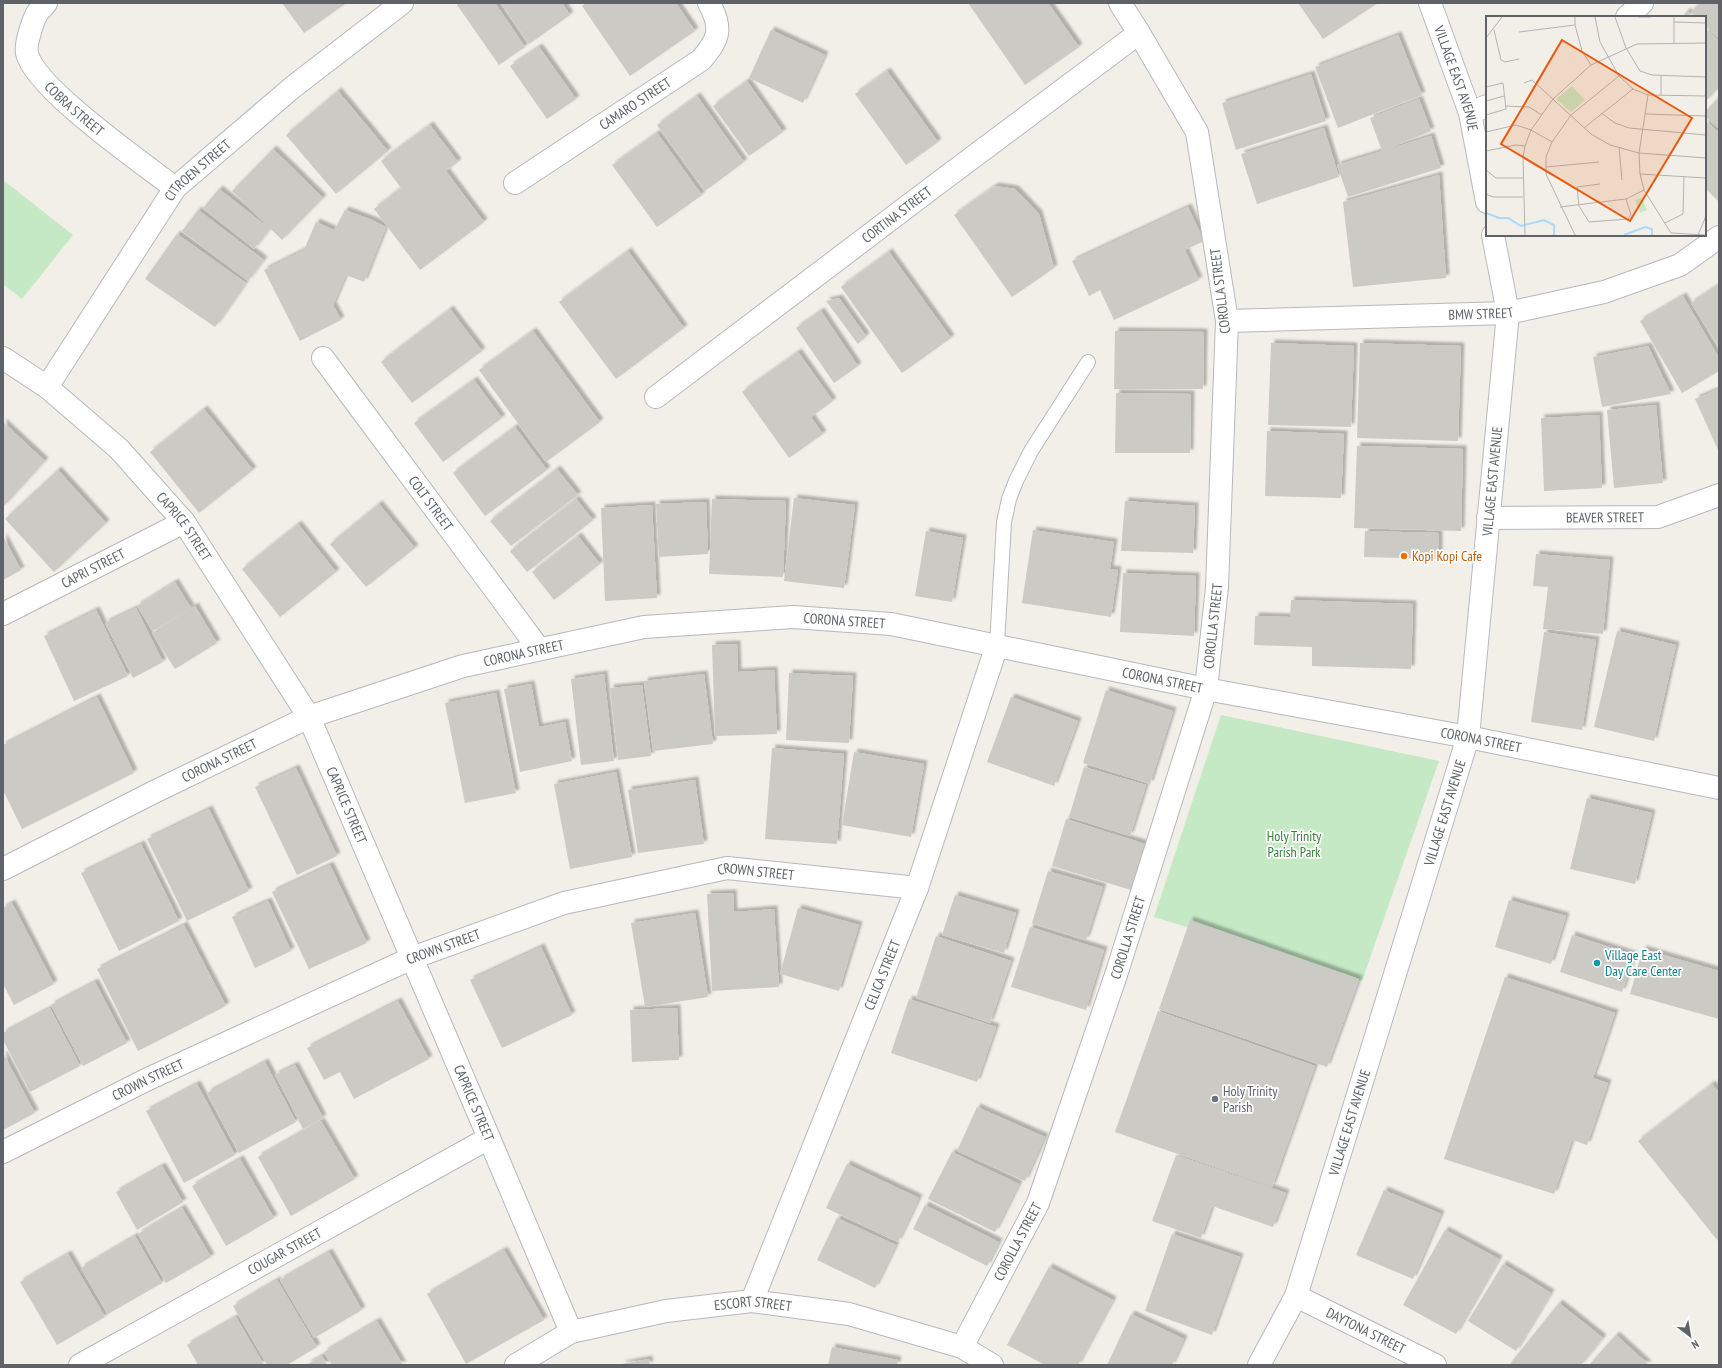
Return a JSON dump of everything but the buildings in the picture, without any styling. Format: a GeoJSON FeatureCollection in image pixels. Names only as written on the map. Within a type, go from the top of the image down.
{"type":"FeatureCollection","features":[{"type":"Feature","properties":{"kind":"street","name":"COBRA STREET"},"geometry":{"type":"LineString","coordinates":[[46,3],[37,12],[29,36],[27,52],[33,68],[74,110],[175,188]]}},
{"type":"Feature","properties":{"kind":"street","name":"CITROEN STREET"},"geometry":{"type":"LineString","coordinates":[[47,387],[175,188],[294,87],[402,3]]}},
{"type":"Feature","properties":{"kind":"street","name":"CAMARO STREET"},"geometry":{"type":"LineString","coordinates":[[515,183],[701,60],[713,46],[718,27],[709,3]]}},
{"type":"Feature","properties":{"kind":"street","name":"COROLLA STREET"},"geometry":{"type":"LineString","coordinates":[[962,1347],[1038,1203],[1117,972],[1206,689],[1217,587],[1227,322],[1197,132],[1140,33],[1120,3]]}},
{"type":"Feature","properties":{"kind":"street","name":"VILLAGE EAST AVENUE"},"geometry":{"type":"LineString","coordinates":[[1430,3],[1478,109],[1486,192]]}},
{"type":"Feature","properties":{"kind":"street"},"geometry":{"type":"LineString","coordinates":[[1628,16],[1642,3]]}},
{"type":"Feature","properties":{"kind":"street","name":"CORTINA STREET"},"geometry":{"type":"LineString","coordinates":[[656,397],[937,184],[1140,33]]}},
{"type":"Feature","properties":{"kind":"street","name":"VILLAGE EAST AVENUE"},"geometry":{"type":"LineString","coordinates":[[1258,1365],[1296,1296],[1468,737],[1508,313],[1493,236]]}},
{"type":"Feature","properties":{"kind":"street","name":"BMW STREET"},"geometry":{"type":"LineString","coordinates":[[1227,322],[1508,313],[1604,292],[1680,264],[1719,237]]}},
{"type":"Feature","properties":{"kind":"street","name":"CAPRICE STREET"},"geometry":{"type":"LineString","coordinates":[[3,358],[47,387],[119,449],[184,522],[309,717],[571,1332]]}},
{"type":"Feature","properties":{"kind":"street","name":"COLT STREET"},"geometry":{"type":"LineString","coordinates":[[322,358],[538,648]]}},
{"type":"Feature","properties":{"kind":"street","name":"BEAVER STREET"},"geometry":{"type":"LineString","coordinates":[[1488,518],[1658,517],[1719,495]]}},
{"type":"Feature","properties":{"kind":"street","name":"CAPRI STREET"},"geometry":{"type":"LineString","coordinates":[[3,614],[184,522]]}},
{"type":"Feature","properties":{"kind":"street","name":"CORONA STREET"},"geometry":{"type":"LineString","coordinates":[[3,869],[152,793],[309,717],[463,666],[538,648],[644,627],[793,617],[891,624],[1206,689],[1468,737],[1719,788]]}},
{"type":"Feature","properties":{"kind":"street","name":"CELICA STREET"},"geometry":{"type":"LineString","coordinates":[[752,1301],[917,888],[997,645]]}},
{"type":"Feature","properties":{"kind":"street","name":"CROWN STREET"},"geometry":{"type":"LineString","coordinates":[[3,1152],[148,1079],[412,958],[564,903],[727,868],[917,888]]}},
{"type":"Feature","properties":{"kind":"street","name":"COUGAR STREET"},"geometry":{"type":"LineString","coordinates":[[80,1365],[489,1138]]}},
{"type":"Feature","properties":{"kind":"street","name":"DAYTONA STREET"},"geometry":{"type":"LineString","coordinates":[[1296,1296],[1436,1365]]}},
{"type":"Feature","properties":{"kind":"street","name":"ESCORT STREET"},"geometry":{"type":"LineString","coordinates":[[516,1365],[571,1332],[666,1311],[752,1301],[849,1314],[962,1347],[992,1365]]}},
{"type":"Feature","properties":{"kind":"lane"},"geometry":{"type":"LineString","coordinates":[[997,645],[1004,522],[1009,499],[1031,451],[1088,362]]}},
{"type":"Feature","properties":{"kind":"green space"},"geometry":{"type":"Polygon","coordinates":[[[3,180],[73,235],[22,299],[3,284],[3,180]]]}},
{"type":"Feature","properties":{"kind":"green space","name":"Holy Trinity Parish Park"},"geometry":{"type":"Polygon","coordinates":[[[1221,715],[1439,761],[1362,981],[1154,917],[1221,715]]]}},
{"type":"Feature","properties":{"kind":"place","name":"Kopi Kopi Cafe"},"geometry":{"type":"Point","coordinates":[1404,556]}},
{"type":"Feature","properties":{"kind":"place","name":"Village East Day Care Center"},"geometry":{"type":"Point","coordinates":[1597,963]}},
{"type":"Feature","properties":{"kind":"place","name":"Holy Trinity Parish"},"geometry":{"type":"Point","coordinates":[1215,1099]}}]}
